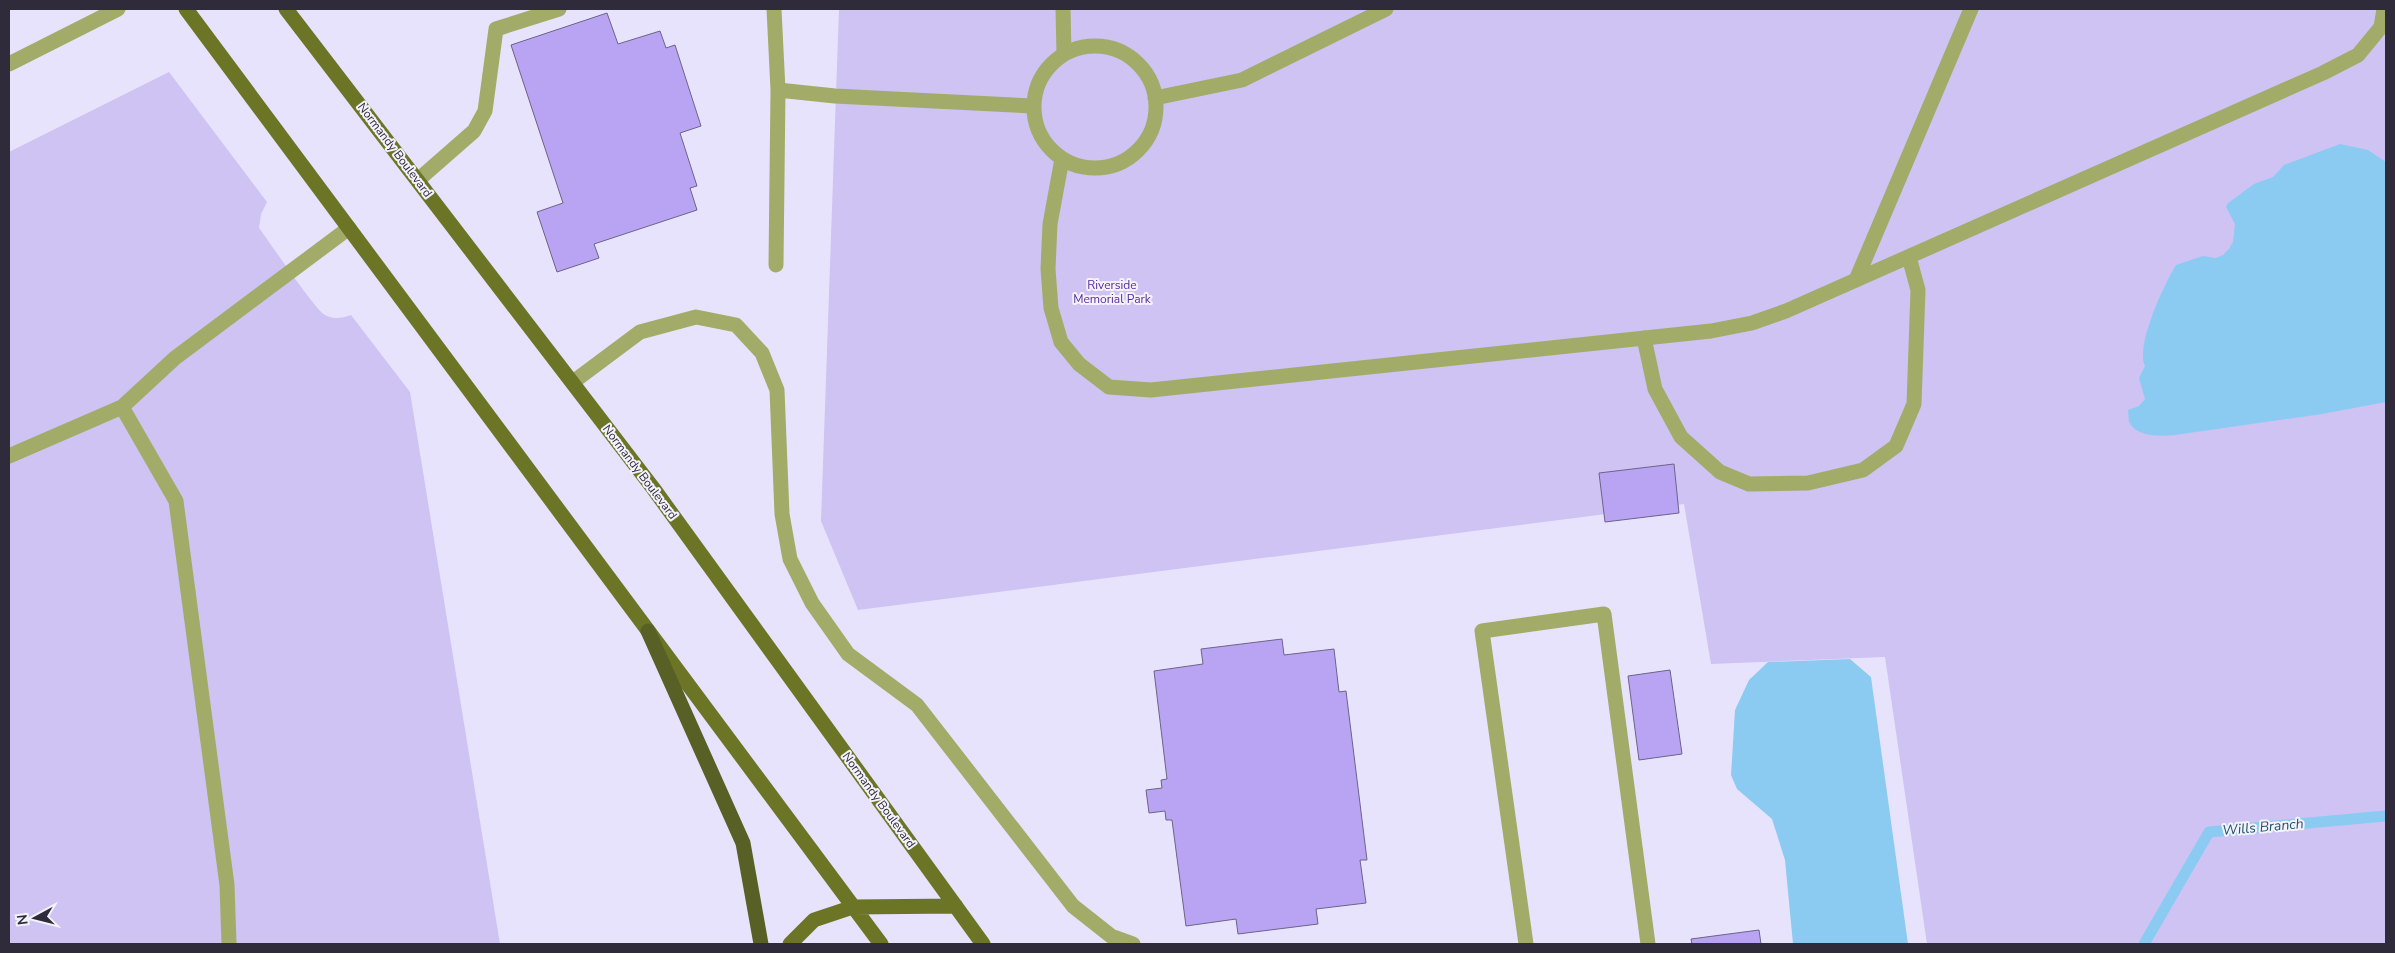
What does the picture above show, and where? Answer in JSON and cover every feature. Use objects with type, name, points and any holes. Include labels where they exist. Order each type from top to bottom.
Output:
[{"type":"highway","points":[[648,631],[744,843],[761,944]]},
{"type":"main road","points":[[186,9],[881,944]]},
{"type":"main road","name":"Normandy Boulevard","points":[[286,9],[659,496],[983,944]]},
{"type":"main road","points":[[790,944],[814,920],[853,907],[956,906]]},
{"type":"street","points":[[9,64],[118,9]]},
{"type":"street","points":[[418,180],[474,131],[485,111],[496,30],[559,9]]},
{"type":"street","points":[[774,9],[778,90],[776,265]]},
{"type":"street","points":[[1063,9],[1064,54]]},
{"type":"street","points":[[1156,98],[1242,80],[1386,9]]},
{"type":"street","points":[[1856,280],[1971,9]]},
{"type":"street","points":[[1062,159],[1050,224],[1048,269],[1051,308],[1061,342],[1079,364],[1109,387],[1151,390],[1711,331],[1752,323],[1786,310],[2332,69],[2358,55],[2381,27],[2384,9]]},
{"type":"street","points":[[1103,46],[1121,52],[1138,63],[1149,79],[1156,98],[1155,118],[1149,137],[1137,152],[1121,163],[1102,169],[1081,168],[1062,159],[1047,145],[1037,127],[1033,106],[1038,86],[1048,68],[1064,54],[1083,47],[1103,46]]},
{"type":"street","points":[[778,90],[835,96],[1033,106]]},
{"type":"street","points":[[9,456],[122,407],[175,358],[350,228]]},
{"type":"street","points":[[1644,338],[1655,389],[1681,437],[1720,472],[1749,484],[1808,484],[1863,470],[1896,446],[1914,404],[1918,290],[1908,257]]},
{"type":"street","points":[[573,382],[640,332],[696,317],[736,325],[762,353],[777,390],[782,514],[790,559],[812,603],[848,654],[917,705],[1073,906],[1111,936],[1133,944]]},
{"type":"street","points":[[122,407],[176,501],[227,885],[229,944]]},
{"type":"street","points":[[1526,944],[1482,631],[1604,614],[1648,944]]},
{"type":"green space","name":"Riverside Memorial Park","points":[[839,9],[2386,9],[2386,944],[1927,944],[1885,657],[1711,664],[1684,504],[858,610],[821,521]]},
{"type":"green space","points":[[169,72],[267,202],[261,214],[259,228],[302,289],[325,315],[338,318],[351,315],[410,392],[500,944],[9,944],[9,152]]},
{"type":"water","points":[[2340,144],[2368,150],[2386,162],[2386,402],[2322,414],[2175,435],[2149,435],[2138,431],[2129,422],[2128,410],[2139,406],[2145,399],[2139,378],[2145,366],[2143,357],[2147,331],[2158,300],[2176,265],[2203,256],[2216,258],[2223,255],[2233,242],[2235,224],[2226,207],[2228,203],[2254,184],[2273,177],[2284,165]]},
{"type":"water","points":[[1850,659],[1871,677],[1908,944],[1793,944],[1785,860],[1772,819],[1737,789],[1731,775],[1735,710],[1749,680],[1768,662]]},
{"type":"building","points":[[607,13],[618,44],[660,31],[666,48],[675,45],[701,126],[680,133],[697,186],[690,188],[697,210],[594,244],[599,258],[557,272],[537,212],[563,203],[511,45]]},
{"type":"building","points":[[1674,464],[1679,513],[1605,522],[1599,473]]},
{"type":"building","points":[[1282,639],[1284,655],[1334,649],[1339,692],[1346,691],[1367,860],[1360,860],[1366,903],[1316,909],[1318,924],[1238,934],[1236,919],[1186,926],[1172,820],[1166,820],[1165,811],[1149,813],[1146,790],[1162,788],[1161,780],[1167,779],[1154,671],[1203,664],[1201,649]]},
{"type":"building","points":[[1670,670],[1682,754],[1639,760],[1628,676]]},
{"type":"building","points":[[1759,930],[1761,944],[1692,944],[1691,939]]},
{"type":"waterway","name":"Wills Branch","points":[[2144,944],[2209,832],[2386,816]]}]
